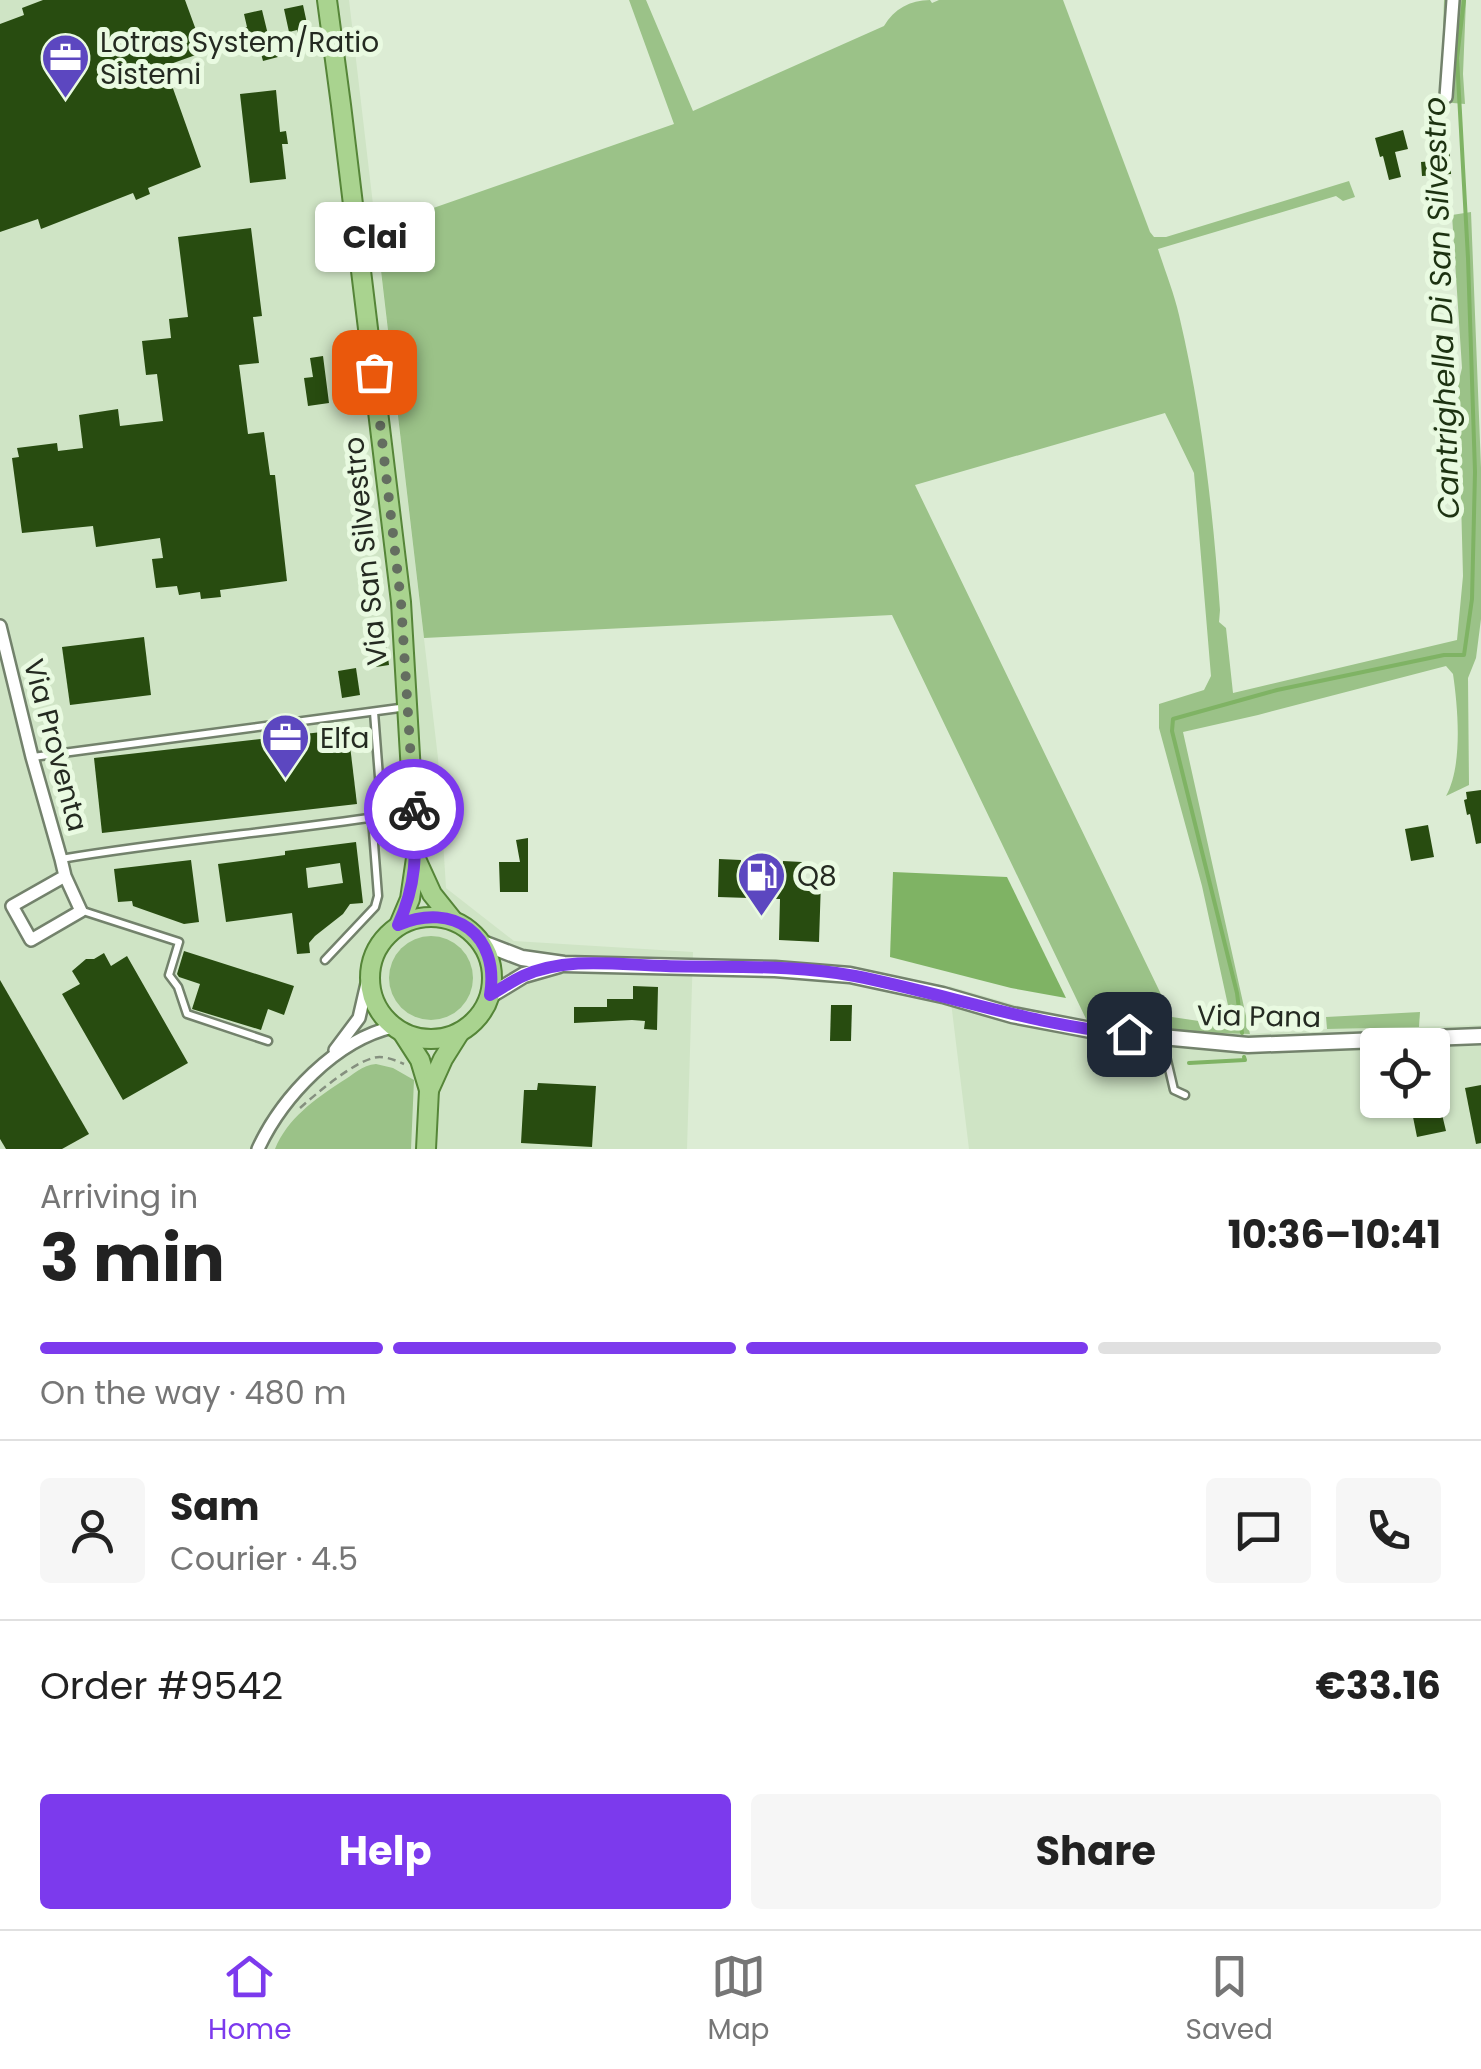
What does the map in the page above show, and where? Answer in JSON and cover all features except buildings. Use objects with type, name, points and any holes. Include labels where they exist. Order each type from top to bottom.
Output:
[{"type":"main road","name":"Via San Silvestro","points":[[326,0],[401,602],[416,858],[410,899],[398,925]]},
{"type":"main road","name":"Via San Silvestro","points":[[416,858],[432,894],[452,919]]},
{"type":"main road","points":[[398,1030],[421,1038],[441,1039],[460,1032],[484,1010],[493,977],[483,944],[470,929],[452,919],[416,918],[398,925],[386,936],[370,966],[374,1000],[420,1060],[427,1082],[426,1149]]},
{"type":"main road","points":[[427,1082],[460,1032]]},
{"type":"street","points":[[1446,97],[1453,0]]},
{"type":"street","name":"Via Proventa","points":[[0,626],[60,859],[81,911]]},
{"type":"street","points":[[66,876],[12,906],[31,940],[81,911]]},
{"type":"street","name":"Via Pana","points":[[483,944],[522,958],[564,964],[775,968],[850,975],[1012,1015],[1096,1031],[1162,1038],[1248,1045],[1481,1036]]},
{"type":"street","name":"Via Pana","points":[[490,995],[524,976],[564,964]]},
{"type":"street","points":[[323,1066],[359,1018],[370,966]]},
{"type":"street","points":[[258,1149],[268,1127],[292,1095],[323,1066],[352,1042],[373,1031],[398,1030]]},
{"type":"lane","points":[[32,757],[409,707]]},
{"type":"lane","points":[[60,859],[382,816],[374,712]]},
{"type":"lane","points":[[325,960],[375,907],[378,896],[372,818]]},
{"type":"lane","points":[[0,913],[12,906]]},
{"type":"lane","points":[[81,911],[179,942],[169,976],[178,987],[188,1014],[268,1041]]},
{"type":"lane","points":[[1162,1038],[1174,1090],[1185,1095]]},
{"type":"path","points":[[299,1109],[324,1086],[371,1058],[397,1061],[427,1082]]},
{"type":"shaded area","points":[[0,0],[349,0],[438,758],[446,888],[514,941],[693,952],[687,1149],[0,1149]]},
{"type":"shaded area","points":[[629,0],[646,0],[693,111],[884,26],[909,4],[930,0],[1063,0],[1154,237],[1166,237],[1349,181],[1355,197],[1343,201],[1336,196],[1158,249],[1177,307],[1194,388],[1210,499],[1219,622],[1226,628],[1233,693],[1457,640],[1463,576],[1458,384],[1462,368],[1452,215],[1471,212],[1481,468],[1481,619],[1476,658],[1468,678],[1469,785],[1446,796],[1455,769],[1458,736],[1453,674],[1446,666],[1183,732],[1250,1034],[1174,1032],[1088,1023],[892,615],[424,638],[376,228],[674,124]],"holes":[[[1165,413],[1194,473],[1211,676],[1204,690],[1159,704],[1159,728],[1202,886],[1229,1010],[1219,1024],[1172,1017],[915,485]]]},
{"type":"shaded area","points":[[1444,0],[1466,0],[1465,104],[1441,102]]},
{"type":"shaded area","points":[[893,872],[1007,877],[1066,998],[890,957]]},
{"type":"shaded area","points":[[423,936],[439,936],[455,943],[466,954],[473,978],[470,994],[461,1008],[439,1020],[423,1020],[407,1013],[396,1002],[389,986],[389,970],[396,954],[407,943]]},
{"type":"shaded area","points":[[949,986],[1088,1023],[1174,1032],[1250,1034],[1360,1028],[1360,1118],[1450,1118],[1450,1028],[1366,1028],[1481,1025],[1481,1149],[969,1149]]},
{"type":"shaded area","points":[[1420,1012],[1419,1027],[1327,1029],[1326,1017]]},
{"type":"shaded area","points":[[376,1064],[414,1080],[411,1149],[275,1149],[294,1119],[312,1103],[366,1066]]},
{"type":"waterway","name":"Cantrighella Di San Silvestro","points":[[1242,1033],[1237,993],[1172,731],[1173,719],[1277,690],[1444,655],[1464,655],[1472,599],[1475,472],[1457,58],[1464,0]]},
{"type":"waterway","name":"Cantrighella Di San Silvestro","points":[[1189,1063],[1245,1060],[1244,1057]]},
{"type":"way so far","points":[[374,372],[401,602],[414,809]]},
{"type":"place","name":"Lotras System/Ratio Sistemi","points":[[65,100]]},
{"type":"place","name":"Clai","points":[[374,372]]},
{"type":"place","name":"Elfa","points":[[285,780]]},
{"type":"place","name":"Q8","points":[[762,918]]},
{"type":"route","points":[[414,809],[416,858],[410,899],[398,925],[434,916],[452,919],[470,929],[490,960],[490,995],[524,976],[564,964],[775,968],[850,975],[1012,1015],[1129,1034]]}]
